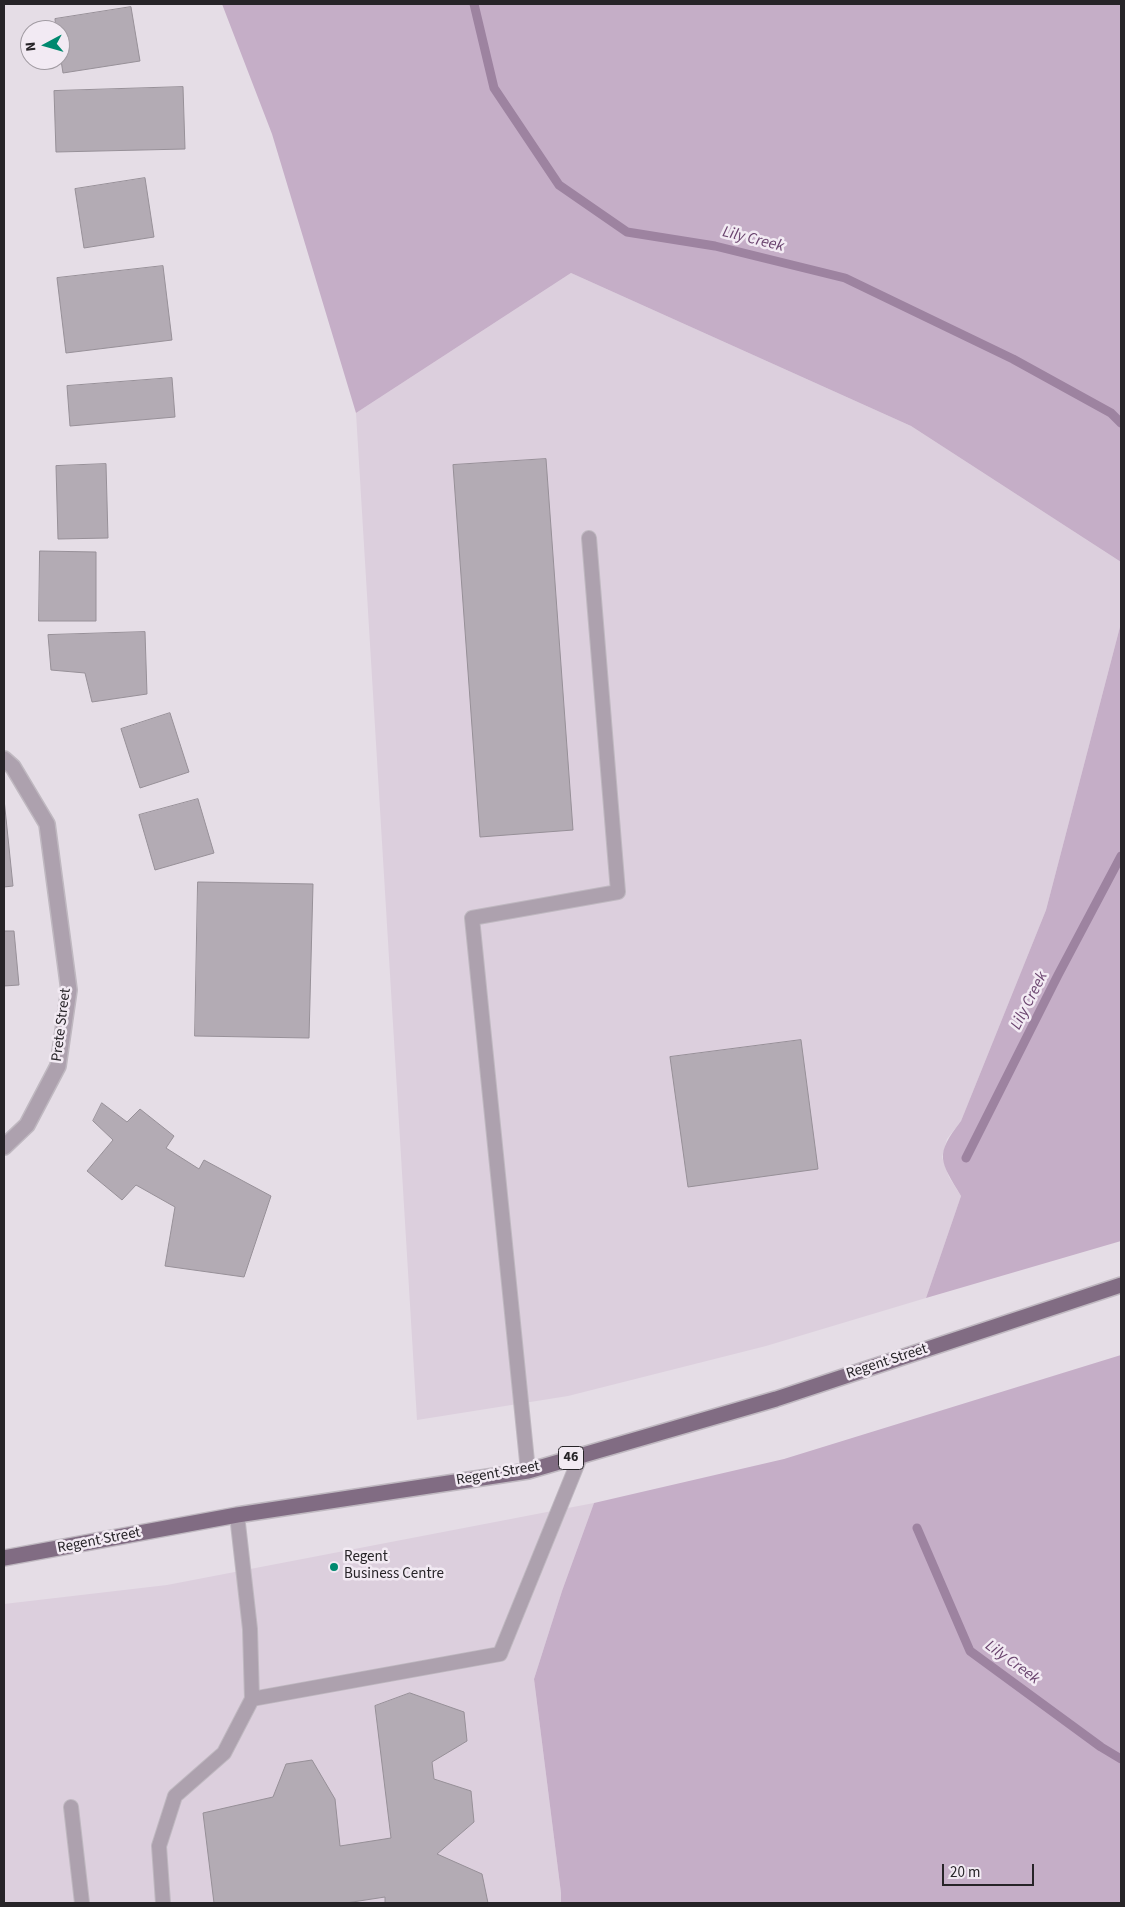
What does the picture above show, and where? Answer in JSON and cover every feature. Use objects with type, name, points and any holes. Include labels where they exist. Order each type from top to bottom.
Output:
[{"type":"main road","name":"Regent Street","points":[[4,1558],[237,1515],[528,1471],[776,1399],[1121,1285]]},
{"type":"street","name":"Prete Street","points":[[4,759],[12,766],[47,824],[69,990],[58,1066],[27,1126],[4,1147]]},
{"type":"lane","points":[[528,1471],[472,918],[618,892],[589,538]]},
{"type":"lane","points":[[252,1700],[500,1654],[581,1455]]},
{"type":"lane","points":[[163,1903],[159,1846],[175,1796],[224,1753],[252,1700],[250,1629],[237,1515]]},
{"type":"lane","points":[[71,1807],[82,1903]]},
{"type":"shaded area","points":[[222,4],[1121,4],[1121,562],[911,426],[571,273],[356,413],[272,134]]},
{"type":"shaded area","points":[[571,273],[911,426],[1121,562],[1121,623],[1046,910],[961,1121],[947,1139],[942,1157],[949,1177],[961,1196],[926,1298],[766,1346],[568,1396],[417,1420],[356,413]]},
{"type":"shaded area","points":[[1121,623],[1121,1241],[926,1298],[961,1196],[948,1174],[943,1158],[944,1151],[952,1133],[961,1121],[1046,910]]},
{"type":"shaded area","points":[[1121,1355],[1121,1903],[561,1903],[534,1679],[562,1591],[594,1503],[784,1459]]},
{"type":"shaded area","points":[[594,1503],[562,1591],[534,1679],[561,1903],[4,1903],[4,1604],[167,1585]]},
{"type":"building","points":[[131,7],[140,61],[63,73],[63,70],[70,70],[70,20],[55,19]]},
{"type":"building","points":[[183,87],[185,149],[56,152],[54,91]]},
{"type":"building","points":[[145,178],[154,237],[84,248],[75,189]]},
{"type":"building","points":[[163,266],[172,340],[66,353],[57,278]]},
{"type":"building","points":[[172,378],[175,417],[70,426],[67,386]]},
{"type":"building","points":[[546,459],[573,830],[480,837],[453,465]]},
{"type":"building","points":[[106,464],[108,538],[58,539],[56,466]]},
{"type":"building","points":[[40,551],[96,552],[96,621],[39,621]]},
{"type":"building","points":[[145,632],[147,694],[92,702],[85,673],[51,670],[48,635]]},
{"type":"building","points":[[170,713],[189,772],[140,788],[121,729]]},
{"type":"building","points":[[4,799],[13,886],[4,887]]},
{"type":"building","points":[[198,799],[214,853],[155,870],[139,815]]},
{"type":"building","points":[[198,882],[313,884],[309,1038],[195,1036]]},
{"type":"building","points":[[4,931],[14,931],[19,985],[4,986]]},
{"type":"building","points":[[801,1040],[818,1169],[688,1187],[670,1057]]},
{"type":"building","points":[[102,1103],[127,1122],[140,1109],[174,1136],[166,1148],[199,1169],[204,1160],[271,1196],[244,1277],[165,1266],[175,1207],[136,1185],[122,1200],[87,1171],[113,1140],[93,1121]]},
{"type":"building","points":[[410,1693],[464,1712],[467,1741],[432,1762],[434,1779],[471,1791],[474,1822],[437,1854],[482,1874],[488,1903],[385,1903],[385,1897],[346,1903],[214,1903],[203,1813],[273,1797],[286,1764],[312,1760],[335,1799],[340,1846],[391,1838],[375,1706]]},
{"type":"waterway","name":"Lily Creek","points":[[474,4],[494,88],[559,185],[627,232],[715,246],[845,278],[1013,359],[1111,413],[1121,423]]},
{"type":"waterway","name":"Lily Creek","points":[[966,1158],[1058,975],[1121,856]]},
{"type":"waterway","name":"Lily Creek","points":[[917,1528],[970,1651],[1101,1747],[1121,1759]]},
{"type":"place","name":"Regent Business Centre","points":[[334,1567]]}]
